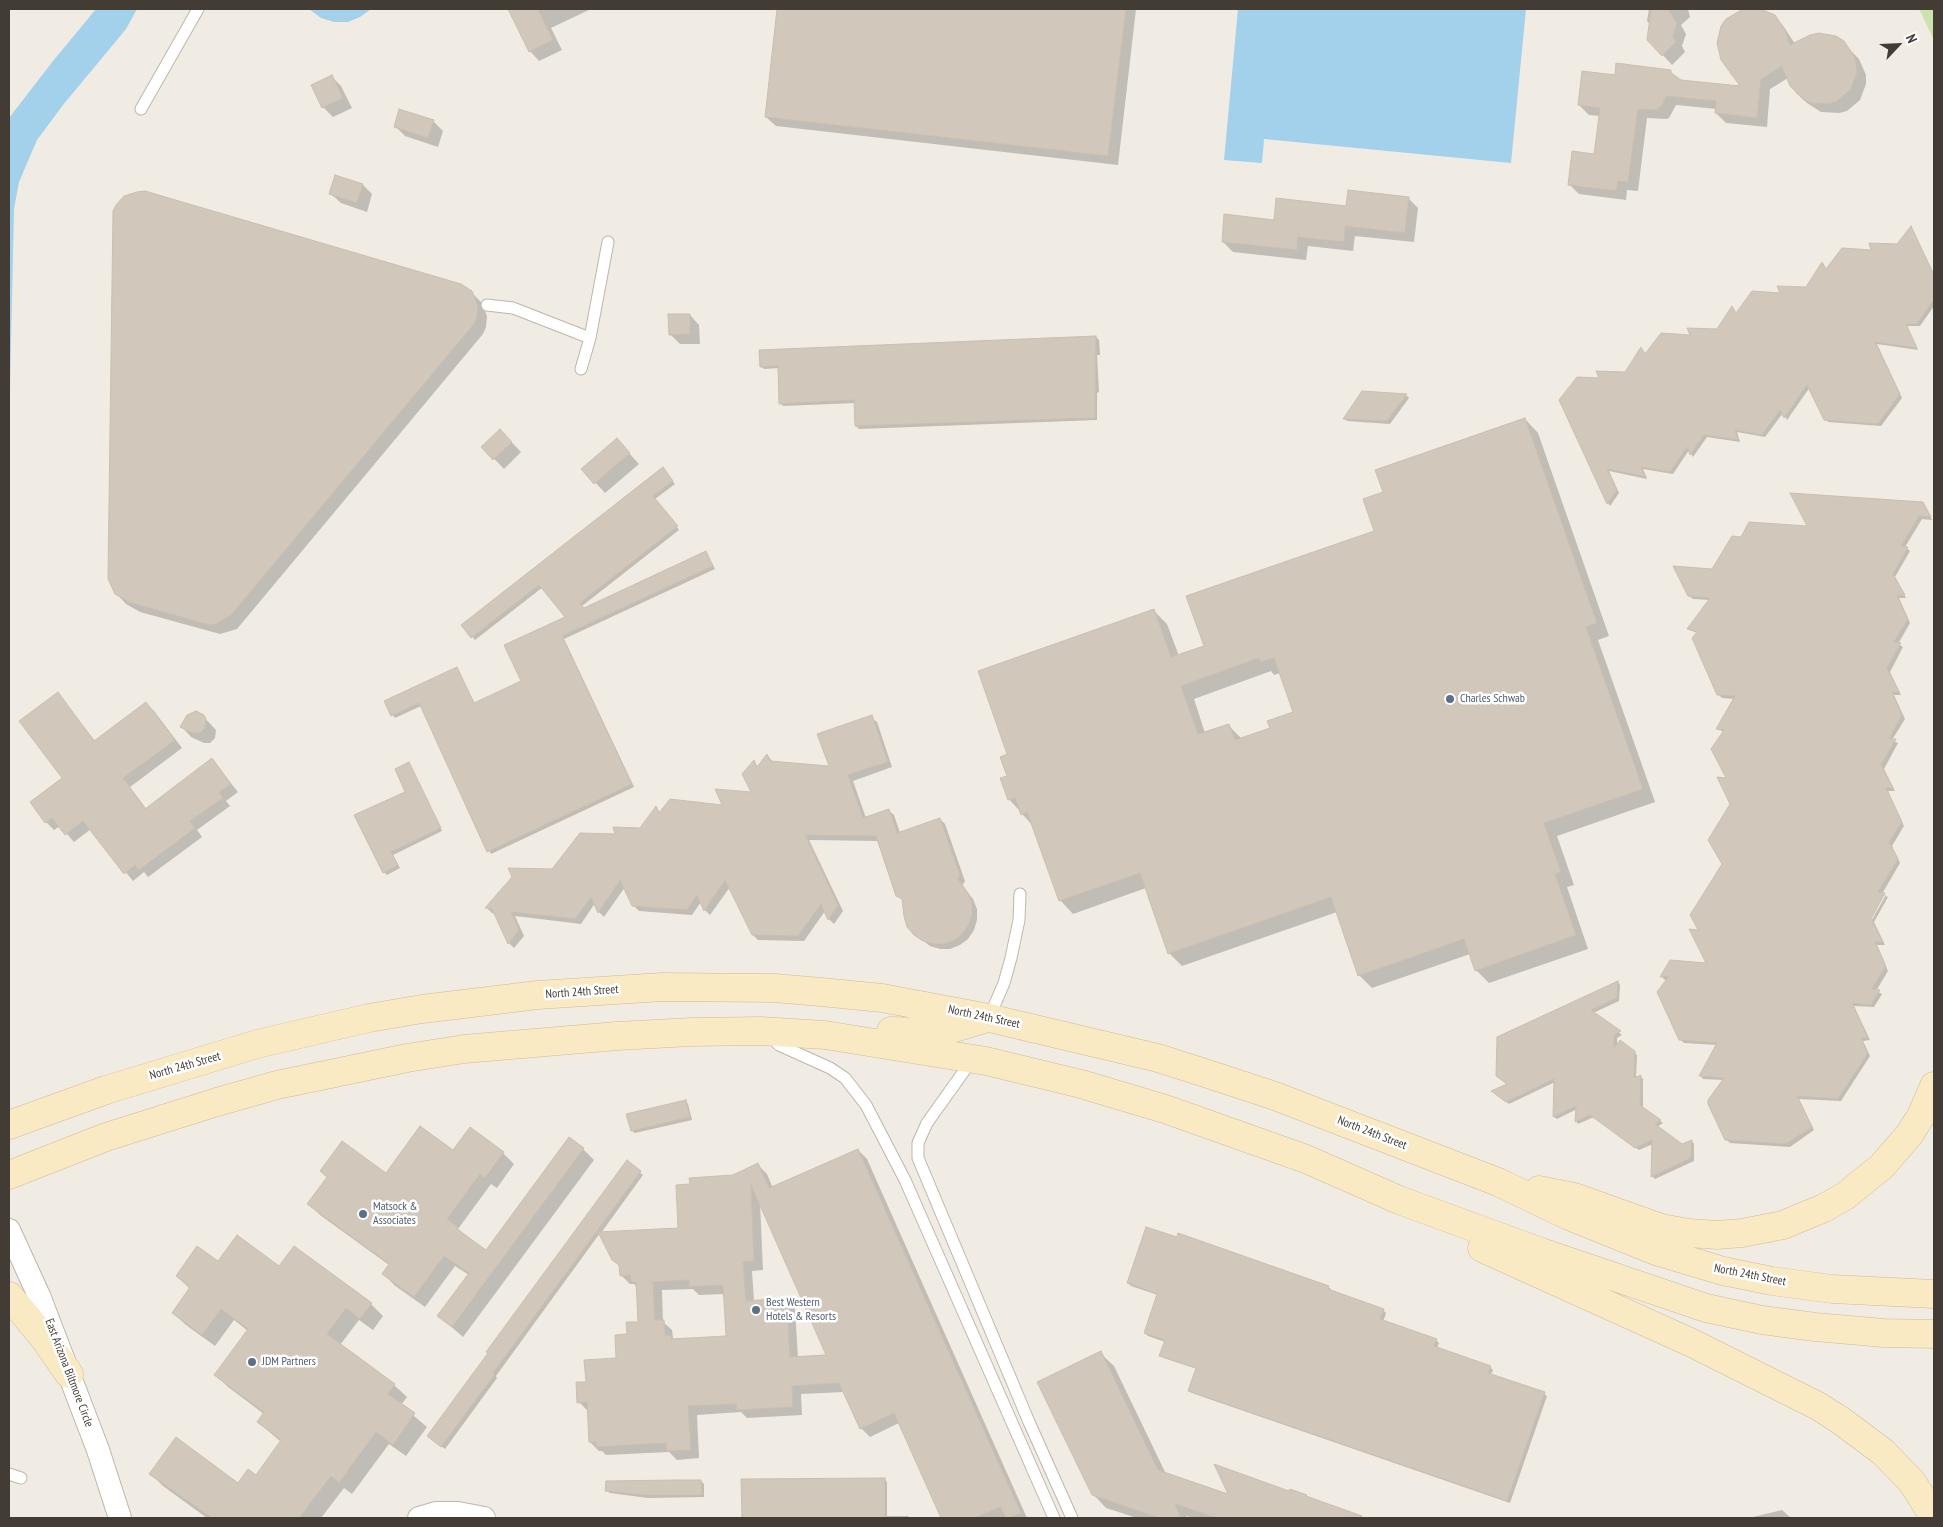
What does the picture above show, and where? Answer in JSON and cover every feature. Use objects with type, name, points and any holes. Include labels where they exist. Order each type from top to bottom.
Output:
[{"type":"main road","name":"North 24th Street","points":[[9,1125],[106,1090],[192,1063],[369,1018],[422,1009],[538,995],[662,987],[774,988],[882,998],[989,1018],[1158,1058],[1275,1096],[1498,1182],[1569,1216],[1627,1240],[1656,1251],[1723,1271],[1772,1281],[1832,1289],[1934,1294]]},
{"type":"main road","points":[[798,1034],[828,1028],[925,1032],[954,1028],[989,1018],[1006,1048],[1033,1073]]},
{"type":"main road","points":[[9,1175],[106,1137],[217,1102],[287,1083],[407,1058],[464,1050],[617,1036],[692,1032],[765,1032],[825,1035],[972,1059],[1081,1084],[1165,1109],[1306,1159],[1399,1200],[1541,1252],[1706,1308],[1762,1320],[1815,1327],[1884,1333],[1934,1334]]},
{"type":"main road","points":[[1498,1182],[1574,1197],[1660,1228],[1689,1234],[1717,1235],[1742,1233],[1775,1227],[1824,1208],[1845,1196],[1881,1167],[1909,1134],[1921,1116],[1934,1086]]},
{"type":"main road","points":[[1399,1200],[1424,1217],[1487,1251],[1692,1343],[1825,1411],[1883,1452],[1912,1482],[1934,1517]]},
{"type":"main road","points":[[9,1296],[44,1338],[69,1374]]},
{"type":"street","name":"East Arizona Biltmore Circle","points":[[9,1230],[40,1298],[98,1450],[120,1518]]},
{"type":"street","points":[[419,1518],[436,1513],[458,1513],[484,1518]]},
{"type":"lane","points":[[141,110],[198,9]]},
{"type":"lane","points":[[581,369],[590,338],[608,242]]},
{"type":"lane","points":[[487,305],[513,308],[590,338]]},
{"type":"lane","points":[[989,1018],[1004,984],[1011,958],[1019,920],[1020,894]]},
{"type":"lane","points":[[765,1032],[779,1045],[830,1068],[845,1078],[866,1105],[905,1180],[1054,1518]]},
{"type":"lane","points":[[972,1059],[927,1123],[918,1143],[918,1158],[1029,1422],[1072,1518]]},
{"type":"lane","points":[[9,1474],[21,1478]]},
{"type":"green space","points":[[1919,9],[1934,9],[1934,40]]},
{"type":"water","points":[[96,9],[137,9],[126,29],[63,105],[37,140],[19,182],[14,209],[9,435],[9,118]]},
{"type":"water","points":[[309,9],[371,9],[360,17],[348,22],[334,22],[321,18]]},
{"type":"water","points":[[1238,9],[1526,9],[1511,163],[1264,139],[1262,163],[1224,160]]},
{"type":"building","points":[[508,9],[538,9],[553,40],[529,52]]},
{"type":"building","points":[[777,9],[1126,9],[1108,156],[765,117]]},
{"type":"building","points":[[1651,9],[1668,9],[1677,23],[1673,36],[1676,42],[1662,56],[1647,40]]},
{"type":"building","points":[[1743,9],[1761,9],[1775,15],[1785,30],[1790,45],[1810,35],[1819,33],[1836,36],[1844,41],[1854,56],[1856,64],[1857,73],[1850,90],[1837,101],[1828,104],[1810,103],[1790,86],[1782,66],[1761,79],[1757,118],[1715,113],[1716,101],[1666,96],[1662,105],[1656,110],[1638,109],[1628,182],[1618,181],[1616,191],[1568,185],[1572,151],[1594,154],[1600,108],[1578,105],[1582,71],[1615,75],[1616,63],[1671,70],[1671,73],[1681,80],[1740,86],[1721,60],[1717,43],[1721,26],[1726,19]]},
{"type":"building","points":[[332,75],[343,98],[322,108],[311,85]]},
{"type":"building","points":[[399,109],[434,120],[428,138],[394,127]]},
{"type":"building","points":[[335,175],[363,184],[357,203],[329,194]]},
{"type":"building","points":[[1348,190],[1409,197],[1405,233],[1345,226],[1344,242],[1298,237],[1297,250],[1222,242],[1224,214],[1274,220],[1276,198],[1346,206]]},
{"type":"building","points":[[145,191],[461,284],[472,291],[478,306],[474,324],[231,615],[216,624],[209,625],[129,602],[115,594],[108,579],[113,211],[124,196]]},
{"type":"building","points":[[1911,226],[1934,275],[1934,299],[1917,324],[1906,324],[1917,348],[1875,342],[1900,394],[1878,424],[1824,420],[1807,385],[1784,418],[1780,410],[1762,435],[1735,430],[1738,440],[1704,435],[1690,455],[1687,447],[1670,472],[1641,467],[1646,477],[1607,469],[1617,490],[1607,504],[1559,400],[1577,377],[1599,378],[1596,371],[1625,372],[1641,347],[1645,354],[1661,333],[1690,335],[1687,328],[1717,329],[1732,306],[1736,313],[1752,291],[1780,293],[1777,286],[1806,287],[1822,262],[1826,269],[1842,248],[1871,250],[1869,243],[1897,244]]},
{"type":"building","points":[[668,314],[690,314],[690,334],[669,335]]},
{"type":"building","points":[[1096,336],[1095,418],[855,426],[854,400],[779,404],[778,366],[760,367],[759,350]]},
{"type":"building","points":[[1362,391],[1407,394],[1387,421],[1343,419]]},
{"type":"building","name":"Charles Schwab","points":[[1525,418],[1597,623],[1586,627],[1643,789],[1544,823],[1561,872],[1555,874],[1576,935],[1475,971],[1464,939],[1358,976],[1331,897],[1168,954],[1140,873],[1059,901],[1027,812],[1021,815],[1015,798],[1008,800],[1000,778],[1007,776],[1000,757],[1007,754],[978,671],[1154,609],[1171,657],[1204,646],[1186,596],[1374,531],[1363,499],[1383,492],[1375,470]],"holes":[[[1259,658],[1260,662],[1274,658],[1293,712],[1267,721],[1270,728],[1235,740],[1229,724],[1198,734],[1181,686]]]},
{"type":"building","points":[[500,429],[512,442],[493,460],[481,447]]},
{"type":"building","points":[[617,438],[630,453],[594,484],[581,469]]},
{"type":"building","points":[[663,467],[673,481],[653,496],[678,526],[580,603],[584,608],[706,551],[713,566],[562,636],[632,784],[487,852],[419,703],[391,716],[384,701],[457,667],[474,703],[521,681],[504,645],[565,617],[539,585],[471,638],[461,625]]},
{"type":"building","points":[[1790,493],[1923,502],[1931,517],[1919,516],[1901,546],[1908,547],[1893,574],[1905,595],[1897,596],[1908,619],[1894,642],[1901,643],[1887,668],[1899,692],[1892,692],[1902,715],[1889,739],[1896,739],[1881,765],[1893,788],[1886,788],[1902,822],[1889,842],[1898,859],[1878,892],[1885,893],[1871,919],[1883,942],[1875,942],[1885,967],[1872,989],[1880,990],[1871,1005],[1852,1003],[1868,1038],[1861,1038],[1868,1053],[1838,1099],[1797,1096],[1812,1127],[1786,1144],[1725,1140],[1708,1104],[1708,1100],[1724,1078],[1699,1076],[1717,1043],[1679,1040],[1657,992],[1669,976],[1660,977],[1670,960],[1706,963],[1689,929],[1698,930],[1690,915],[1722,864],[1708,840],[1730,804],[1717,777],[1726,778],[1711,749],[1724,730],[1716,729],[1735,696],[1717,695],[1692,638],[1697,632],[1687,629],[1710,598],[1688,596],[1673,566],[1712,569],[1732,536],[1741,537],[1749,522],[1807,526]]},
{"type":"building","points":[[58,692],[94,741],[146,702],[175,740],[123,778],[145,809],[212,758],[231,784],[219,792],[223,798],[190,821],[195,828],[139,870],[135,865],[124,874],[83,821],[65,835],[52,818],[45,823],[30,802],[62,778],[19,721]]},
{"type":"building","points":[[196,711],[204,715],[206,719],[205,728],[200,733],[193,733],[180,727],[187,715]]},
{"type":"building","points":[[872,715],[888,762],[848,775],[863,818],[889,809],[897,833],[940,818],[960,875],[958,879],[968,893],[972,903],[972,914],[969,924],[955,940],[944,944],[934,944],[923,941],[907,927],[902,899],[896,896],[876,836],[805,835],[838,905],[828,920],[821,904],[798,936],[752,935],[725,880],[704,911],[697,895],[687,910],[632,906],[620,880],[598,913],[591,897],[575,919],[511,912],[519,930],[508,944],[492,909],[485,908],[512,877],[508,868],[552,869],[580,833],[615,834],[613,827],[640,828],[656,806],[659,813],[670,799],[722,805],[715,789],[751,792],[742,774],[754,760],[757,767],[767,754],[770,761],[829,766],[817,734]]},
{"type":"building","points":[[409,762],[441,828],[391,852],[398,865],[383,873],[354,815],[405,792],[395,769]]},
{"type":"building","points":[[1618,981],[1617,998],[1591,1010],[1621,1031],[1614,1035],[1614,1048],[1620,1040],[1635,1051],[1634,1078],[1641,1075],[1640,1105],[1661,1120],[1655,1124],[1682,1144],[1692,1140],[1691,1158],[1651,1177],[1652,1140],[1635,1148],[1590,1115],[1575,1122],[1576,1106],[1553,1117],[1554,1079],[1506,1102],[1491,1091],[1507,1084],[1496,1076],[1497,1037]]},
{"type":"building","points":[[686,1100],[690,1117],[631,1131],[626,1114]]},
{"type":"building","name":"Matsock & Associates","points":[[420,1126],[453,1150],[470,1127],[504,1152],[485,1178],[480,1174],[447,1219],[458,1227],[457,1229],[486,1250],[569,1137],[584,1148],[452,1327],[437,1316],[469,1273],[444,1256],[414,1297],[382,1274],[389,1264],[307,1204],[327,1177],[320,1171],[342,1141],[386,1173]]},
{"type":"building","points":[[858,1149],[1021,1513],[1006,1518],[1000,1507],[975,1518],[941,1518],[894,1413],[860,1429],[839,1383],[792,1386],[793,1407],[737,1410],[736,1404],[688,1406],[691,1450],[667,1451],[666,1443],[596,1447],[596,1442],[589,1442],[587,1402],[577,1403],[576,1382],[586,1382],[584,1360],[616,1358],[615,1335],[627,1334],[626,1322],[638,1322],[636,1282],[631,1282],[630,1275],[620,1276],[619,1265],[612,1260],[598,1232],[678,1228],[676,1185],[690,1184],[689,1178],[733,1175],[758,1163],[769,1188]],"holes":[[[751,1185],[801,1298],[826,1355],[790,1357],[787,1298],[746,1301],[743,1262],[754,1261]],[[689,1280],[689,1287],[723,1285],[726,1336],[671,1339],[671,1335],[665,1335],[664,1320],[655,1320],[653,1282]]]},
{"type":"building","points":[[627,1160],[641,1171],[441,1447],[427,1436],[488,1353],[486,1352]]},
{"type":"building","points":[[1146,1227],[1177,1237],[1178,1233],[1329,1286],[1328,1289],[1384,1309],[1380,1319],[1437,1339],[1434,1346],[1491,1366],[1488,1373],[1545,1392],[1507,1501],[1188,1391],[1196,1368],[1159,1356],[1165,1340],[1144,1333],[1157,1294],[1127,1283]]},
{"type":"building","name":"JDM Partners","points":[[237,1235],[279,1266],[294,1246],[372,1303],[360,1319],[346,1308],[327,1334],[395,1384],[388,1394],[415,1413],[393,1445],[376,1432],[339,1483],[331,1476],[299,1518],[212,1518],[149,1474],[176,1437],[238,1483],[248,1469],[256,1475],[281,1440],[257,1422],[264,1412],[214,1375],[248,1329],[221,1309],[202,1335],[172,1313],[190,1287],[176,1276],[197,1246],[218,1261]]},
{"type":"building","points":[[1101,1351],[1158,1470],[1228,1494],[1214,1464],[1289,1491],[1290,1489],[1307,1495],[1362,1516],[1361,1518],[1216,1518],[1175,1504],[1181,1518],[1159,1518],[1092,1495],[1037,1382]]},
{"type":"building","points":[[885,1478],[885,1518],[742,1518],[741,1479]]},
{"type":"building","points":[[701,1480],[702,1495],[644,1495],[605,1491],[606,1481]]},
{"type":"place","name":"Charles Schwab","points":[[1450,699]]},
{"type":"place","name":"Matsock & Associates","points":[[363,1214]]},
{"type":"place","name":"Best Western Hotels & Resorts","points":[[756,1310]]},
{"type":"place","name":"JDM Partners","points":[[252,1362]]}]
